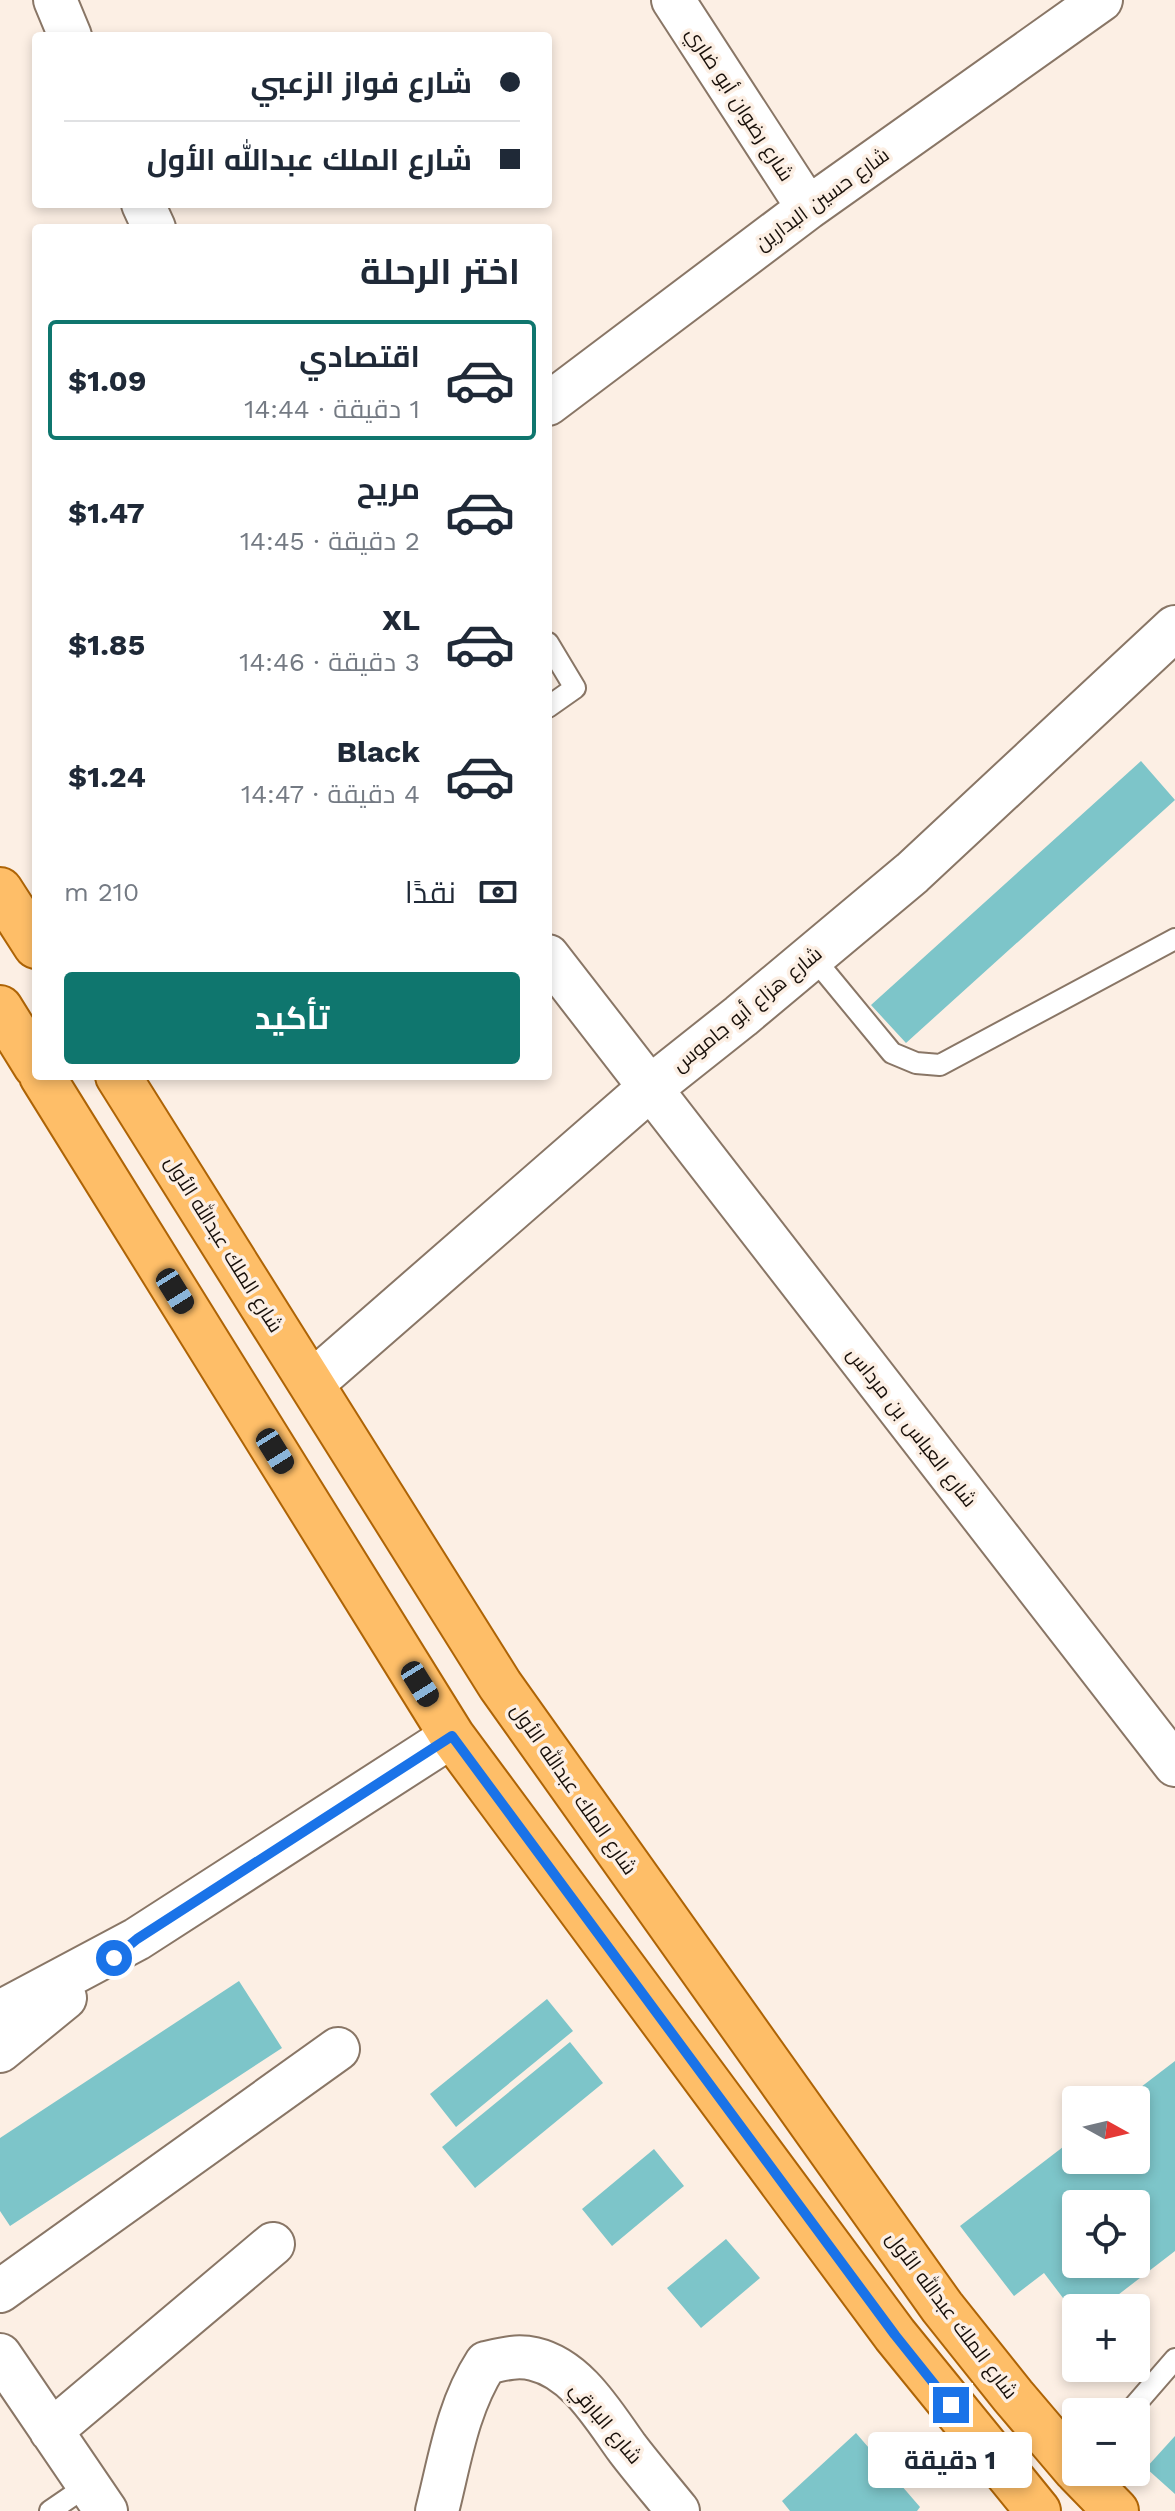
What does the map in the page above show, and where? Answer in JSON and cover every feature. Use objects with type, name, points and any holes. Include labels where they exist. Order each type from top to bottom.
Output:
[{"type":"main road","points":[[0,890],[32,940]]},
{"type":"main road","points":[[0,1008],[32,1060]]},
{"type":"main road","points":[[44,1080],[452,1736],[895,2335],[1038,2511]]},
{"type":"main road","name":"شارع الملك عبدالله الأول","points":[[121,1080],[500,1685],[942,2307],[1062,2453]]},
{"type":"main road","name":"شارع الملك عبدالله الأول","points":[[1092,2486],[1116,2511]]},
{"type":"street","points":[[55,0],[68,32]]},
{"type":"street","name":"شارع رضوان أبو ضاري","points":[[673,0],[808,208]]},
{"type":"street","name":"شارع حسين البدارين","points":[[552,401],[808,208],[1101,0]]},
{"type":"street","name":"شارع هزاع أبو جاموس","points":[[312,1383],[649,1089],[912,873],[1175,628]]},
{"type":"street","name":"شارع العباس بن مرداس","points":[[552,961],[1175,1765]]},
{"type":"street","points":[[0,2012],[137,1939],[452,1736]]},
{"type":"street","points":[[0,2051],[137,1939]]},
{"type":"street","points":[[0,2291],[338,2049]]},
{"type":"street","points":[[51,2431],[273,2244]]},
{"type":"street","points":[[0,2355],[97,2498]]},
{"type":"street","name":"شارع البارقي","points":[[437,2511],[462,2408],[471,2385],[486,2363],[514,2356],[536,2359],[556,2367],[578,2386],[605,2415],[678,2511]]},
{"type":"lane","points":[[552,650],[575,688],[552,704]]},
{"type":"lane","points":[[812,956],[892,1053],[916,1063],[940,1065],[1175,939]]},
{"type":"lane","points":[[1141,2398],[1175,2359]]},
{"type":"lane","points":[[50,2511],[97,2498]]},
{"type":"building","points":[[1141,761],[1175,800],[906,1043],[871,1005]]},
{"type":"building","points":[[239,1981],[282,2048],[10,2226],[0,2211],[0,2138]]},
{"type":"building","points":[[547,1999],[573,2031],[456,2127],[430,2094]]},
{"type":"building","points":[[570,2042],[603,2083],[475,2188],[442,2147]]},
{"type":"building","points":[[1175,2061],[1175,2251],[1150,2270],[1150,2190],[1062,2190],[1062,2278],[1140,2278],[1119,2294],[1062,2294],[1062,2297],[1044,2273],[1014,2296],[960,2226],[1062,2148],[1062,2174],[1150,2174],[1150,2086],[1142,2086]]},
{"type":"building","points":[[654,2149],[684,2186],[612,2246],[582,2209]]},
{"type":"building","points":[[726,2239],[760,2278],[701,2328],[667,2288]]},
{"type":"building","points":[[856,2433],[920,2507],[917,2511],[790,2511],[782,2501]]},
{"type":"building","points":[[1175,2436],[1175,2494],[1150,2472],[1150,2464]]},
{"type":"route","points":[[114,1958],[137,1939],[452,1736],[895,2335],[951,2405]]}]
